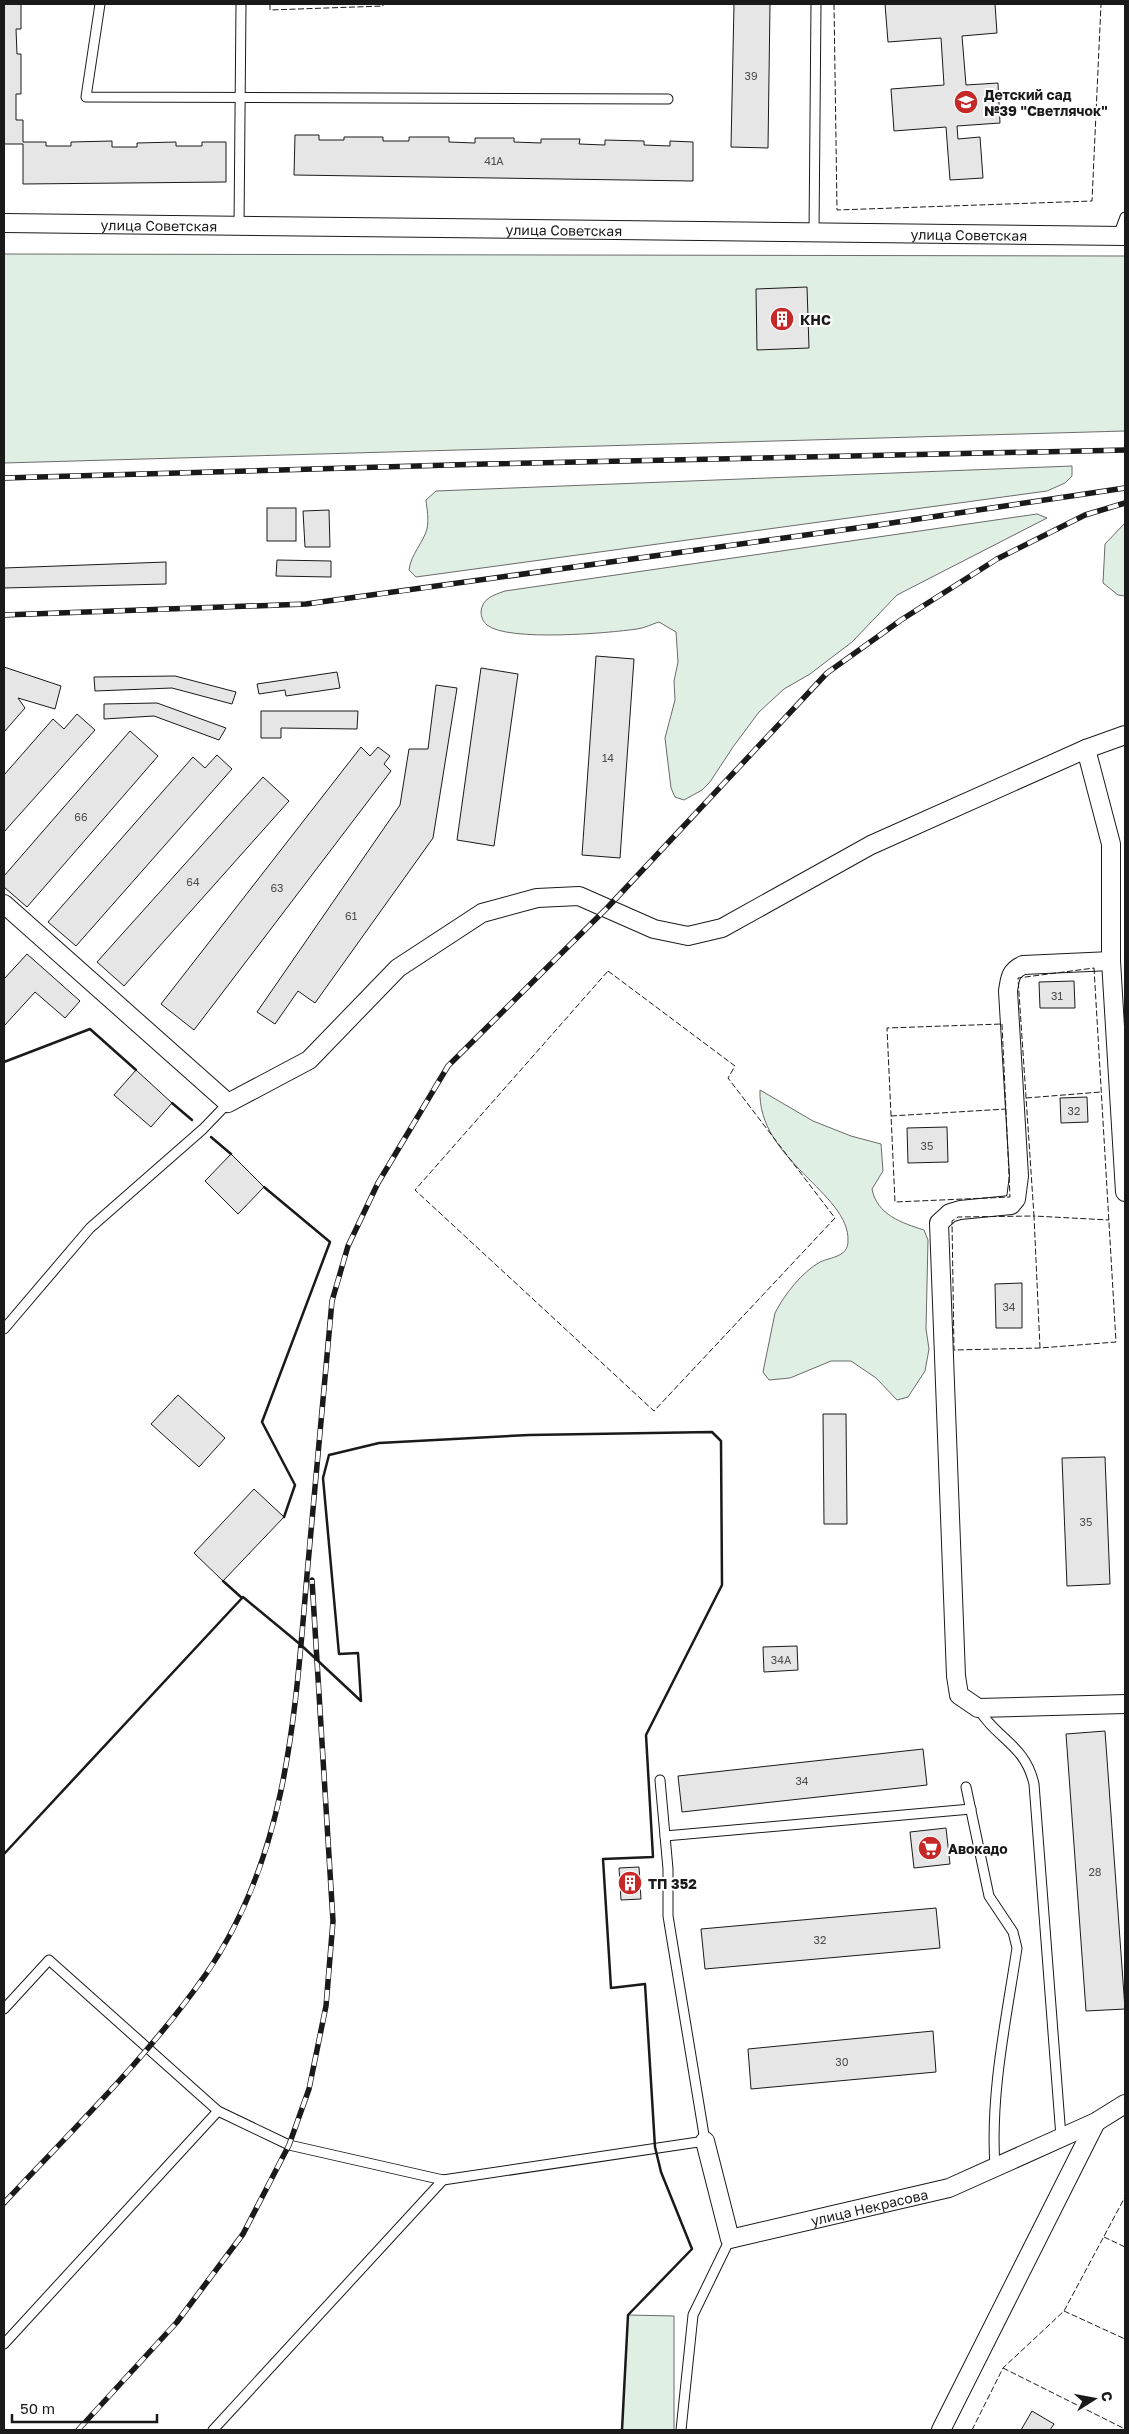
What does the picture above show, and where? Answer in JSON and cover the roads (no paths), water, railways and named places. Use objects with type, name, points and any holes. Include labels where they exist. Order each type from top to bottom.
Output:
[{"type":"street","name":"улица Советская","points":[[4,223],[1122,236]]},
{"type":"street","points":[[4,904],[228,1103],[309,1060],[398,968],[482,913],[537,898],[579,896],[654,929],[688,936],[722,928],[871,845],[1086,749],[1125,735]]},
{"type":"street","points":[[1086,749],[1111,844],[1111,961],[1119,1008],[1125,1192]]},
{"type":"street","points":[[1111,961],[1023,965],[1014,969],[1010,975],[1008,991],[1019,1176],[1016,1199],[1011,1205],[950,1213],[939,1223],[956,1676],[959,1695],[978,1708],[1125,1704]]},
{"type":"street","name":"улица Некрасова","points":[[730,2239],[949,2188],[1122,2111]]},
{"type":"street","points":[[941,2430],[1096,2122]]},
{"type":"street","points":[[705,2141],[730,2239]]},
{"type":"lane","points":[[100,4],[86,97],[668,99]]},
{"type":"lane","points":[[239,226],[241,4]]},
{"type":"lane","points":[[814,233],[816,4]]},
{"type":"lane","points":[[1122,236],[1125,217]]},
{"type":"lane","points":[[4,1330],[90,1228],[203,1129],[228,1103]]},
{"type":"lane","points":[[978,1708],[984,1719],[1021,1752],[1031,1769],[1034,1784],[1060,2137]]},
{"type":"lane","points":[[4,2009],[49,1960],[218,2111],[289,2146],[443,2180],[705,2141],[668,1916],[665,1836],[660,1780]]},
{"type":"lane","points":[[966,1787],[989,1896],[1013,1932],[1017,1948],[996,2088],[993,2137],[995,2167]]},
{"type":"lane","points":[[665,1836],[971,1808]]},
{"type":"lane","points":[[4,2344],[218,2111]]},
{"type":"lane","points":[[213,2430],[443,2180]]},
{"type":"lane","points":[[681,2430],[693,2315],[730,2239]]},
{"type":"railway","points":[[4,478],[485,464],[1125,450]]},
{"type":"railway","points":[[4,615],[306,604],[878,525],[1125,488]]},
{"type":"railway","points":[[4,2203],[109,2092],[183,2005],[206,1974],[233,1928],[255,1881],[271,1832],[283,1782],[298,1679],[332,1301],[348,1246],[378,1183],[448,1066],[608,907],[827,673],[901,620],[997,559],[1085,515],[1125,503]]},
{"type":"railway","points":[[78,2430],[177,2322],[243,2234],[289,2145],[309,2089],[326,2006],[333,1921],[312,1580]]},
{"type":"place","name":"Детский сад №39 \"Светлячок\"","points":[[966,102]]},
{"type":"place","name":"КНС","points":[[782,319]]},
{"type":"place","name":"Авокадо","points":[[930,1848]]},
{"type":"place","name":"ТП 352","points":[[630,1883]]}]
